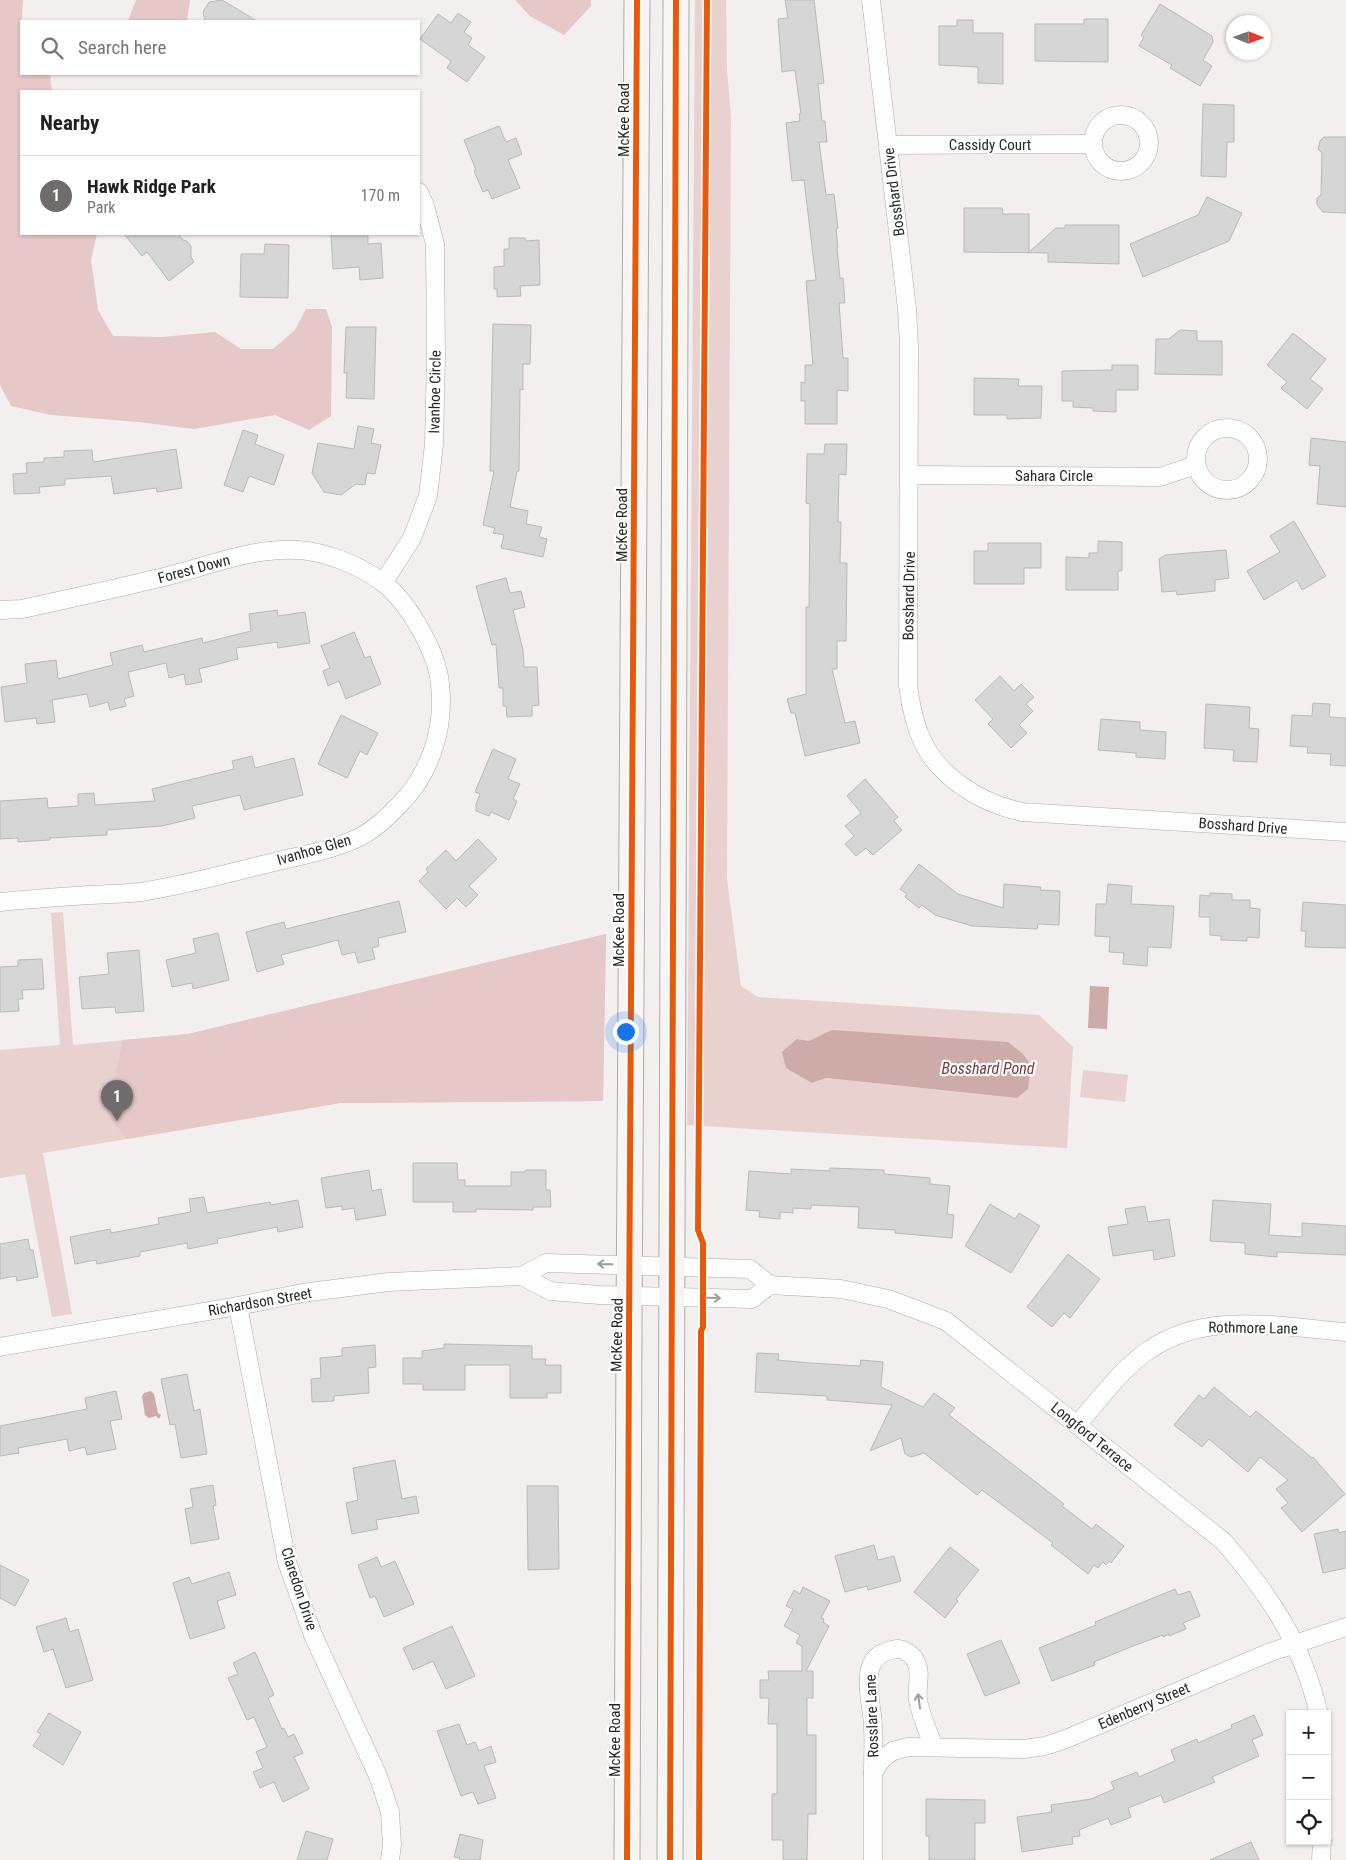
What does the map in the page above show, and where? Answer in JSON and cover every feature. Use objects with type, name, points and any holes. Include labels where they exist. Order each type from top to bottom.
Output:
[{"type":"main road","name":"McKee Road","points":[[627,1860],[637,0]]},
{"type":"main road","points":[[670,1860],[676,0]]},
{"type":"street","name":"Bosshard Drive","points":[[871,0],[908,318],[910,476],[908,685],[911,707],[920,735],[933,758],[957,783],[984,800],[1002,808],[1022,812],[1346,832]]},
{"type":"street","name":"Cassidy Court","points":[[888,145],[1092,144]]},
{"type":"street","name":"Ivanhoe Circle","points":[[383,583],[412,538],[428,496],[434,444],[436,357],[435,244],[420,194]]},
{"type":"street","name":"Sahara Circle","points":[[910,476],[1160,477],[1196,465]]},
{"type":"street","name":"Forest Down","points":[[0,610],[22,608],[156,579],[233,559],[298,550],[325,555],[358,567],[383,583]]},
{"type":"street","name":"Ivanhoe Glen","points":[[0,902],[139,892],[185,884],[334,847],[360,837],[378,826],[406,798],[419,781],[429,761],[436,740],[441,711],[440,682],[434,656],[406,608],[383,583]]},
{"type":"street","name":"Richardson Street","points":[[0,1347],[238,1306],[302,1293],[389,1282],[522,1276],[546,1263],[672,1267]]},
{"type":"street","points":[[522,1276],[550,1291],[672,1298],[752,1299],[770,1285],[750,1268],[672,1267]]},
{"type":"street","name":"Longford Terrace","points":[[770,1285],[841,1289],[888,1299],[946,1321],[1223,1541],[1252,1574],[1272,1603],[1304,1664],[1318,1710]]},
{"type":"street","name":"Claredon Drive","points":[[238,1306],[287,1562],[313,1635],[378,1776],[390,1812],[392,1845],[390,1860]]},
{"type":"street","name":"Rothmore Lane","points":[[1077,1424],[1148,1350],[1179,1334],[1201,1327],[1226,1324],[1346,1332]]},
{"type":"street","name":"Edenberry Street","points":[[934,1747],[1024,1749],[1066,1740],[1268,1653],[1346,1627]]},
{"type":"street","name":"Rosslare Lane","points":[[872,1860],[873,1726],[869,1674],[872,1662],[880,1654],[898,1649],[909,1652],[916,1660],[919,1671],[918,1698],[934,1747],[908,1747],[893,1751],[882,1759],[873,1774]]},
{"type":"street","points":[[1321,1860],[1322,1845]]},
{"type":"shaded area","points":[[0,0],[23,0],[22,20],[20,20],[20,75],[50,75],[52,90],[20,90],[20,235],[97,235],[91,260],[98,310],[113,336],[162,337],[215,332],[241,349],[273,349],[295,330],[306,309],[326,309],[332,327],[331,416],[309,430],[275,415],[194,429],[139,422],[51,415],[11,406],[0,385]]},
{"type":"shaded area","points":[[136,0],[190,0],[187,20],[128,20]]},
{"type":"shaded area","points":[[515,0],[591,0],[591,6],[564,35],[530,16]]},
{"type":"shaded area","points":[[695,0],[726,0],[727,70],[731,117],[727,879],[741,986],[758,997],[1039,1015],[1073,1047],[1067,1148],[687,1125]],"holes":[[[797,1039],[1017,1098],[826,1078],[812,1083]]]},
{"type":"shaded area","points":[[63,912],[73,1045],[188,1034],[606,934],[603,1101],[340,1103],[43,1153],[72,1314],[52,1317],[25,1174],[0,1178],[0,1050],[60,1045],[51,913]]},
{"type":"shaded area","points":[[606,934],[603,1101],[340,1103],[127,1139],[107,1114],[123,1040],[188,1034]]},
{"type":"shaded area","points":[[1083,1070],[1128,1075],[1125,1102],[1080,1097]]},
{"type":"water","points":[[1090,986],[1109,987],[1107,1029],[1088,1028]]},
{"type":"water","name":"Bosshard Pond","points":[[832,1030],[1008,1042],[1023,1054],[1031,1065],[1028,1089],[1017,1098],[826,1078],[812,1083],[786,1068],[782,1052],[797,1039],[809,1041]]},
{"type":"water","points":[[151,1391],[154,1394],[158,1413],[161,1415],[159,1419],[156,1416],[149,1418],[145,1415],[142,1396],[144,1393]]},
{"type":"building","points":[[222,0],[255,20],[205,20],[203,12],[209,2]]},
{"type":"building","points":[[785,0],[814,0],[824,83],[818,84],[822,121],[825,121],[827,142],[819,142],[826,195],[834,194],[838,228],[836,229],[840,278],[843,278],[845,303],[839,303],[843,358],[848,358],[848,391],[837,390],[837,424],[805,424],[805,401],[801,401],[801,382],[805,383],[805,365],[813,365],[806,281],[816,280],[804,180],[792,181],[786,123],[800,121],[799,114],[801,114],[795,70],[782,72],[778,19],[788,18]]},
{"type":"building","points":[[1160,4],[1212,36],[1213,42],[1203,60],[1212,66],[1200,86],[1170,68],[1172,65],[1139,46],[1144,37],[1141,35]]},
{"type":"building","points":[[458,13],[471,22],[464,32],[472,38],[468,45],[485,57],[467,82],[447,68],[451,61],[420,39],[438,14],[451,23]]},
{"type":"building","points":[[1084,19],[1108,19],[1108,62],[1035,61],[1035,24],[1084,24]]},
{"type":"building","points":[[957,20],[973,20],[973,33],[1003,33],[1003,84],[978,83],[978,67],[939,65],[939,26],[957,26]]},
{"type":"building","points":[[1203,104],[1234,105],[1234,142],[1227,142],[1226,177],[1201,176]]},
{"type":"building","points":[[499,126],[506,142],[516,138],[522,154],[508,160],[520,188],[492,199],[488,190],[483,192],[464,140]]},
{"type":"building","points":[[1324,137],[1346,137],[1346,213],[1323,212],[1317,205],[1317,198],[1321,195],[1322,153],[1318,149],[1320,141]]},
{"type":"building","points":[[1207,197],[1242,213],[1229,241],[1143,277],[1130,244],[1198,215]]},
{"type":"building","points":[[964,208],[1002,208],[1003,214],[1029,214],[1029,252],[1056,228],[1065,228],[1065,225],[1119,225],[1119,264],[1048,262],[1048,253],[964,252]]},
{"type":"building","points":[[125,235],[179,235],[191,246],[191,257],[194,262],[169,281],[147,252],[142,256]]},
{"type":"building","points":[[331,235],[368,235],[368,244],[381,243],[383,278],[360,280],[359,267],[333,269]]},
{"type":"building","points":[[509,238],[525,238],[526,241],[539,240],[540,285],[520,286],[521,296],[497,297],[497,289],[494,289],[494,267],[504,266],[504,249],[509,249]]},
{"type":"building","points":[[265,244],[289,245],[288,298],[240,297],[241,254],[264,254]]},
{"type":"building","points":[[493,324],[531,325],[530,364],[523,364],[523,390],[520,389],[519,471],[517,471],[510,507],[528,511],[526,524],[542,527],[539,537],[547,539],[543,557],[501,548],[504,535],[493,533],[495,528],[483,525],[494,471],[490,471]]},
{"type":"building","points":[[346,327],[376,327],[374,399],[346,398],[347,373],[344,373]]},
{"type":"building","points":[[1180,330],[1197,331],[1197,341],[1222,341],[1222,375],[1155,374],[1156,339],[1169,339]]},
{"type":"building","points":[[1293,333],[1326,359],[1310,379],[1323,389],[1307,409],[1281,388],[1287,382],[1267,365]]},
{"type":"building","points":[[1112,365],[1138,365],[1138,390],[1116,390],[1116,412],[1093,411],[1093,408],[1073,407],[1073,401],[1062,401],[1062,371],[1112,370]]},
{"type":"building","points":[[974,378],[1019,379],[1018,386],[1042,386],[1041,418],[1007,419],[1007,415],[974,415]]},
{"type":"building","points":[[358,426],[374,429],[371,443],[381,445],[375,474],[367,473],[365,485],[356,484],[341,495],[324,492],[312,473],[318,443],[354,449]]},
{"type":"building","points":[[243,430],[258,435],[255,444],[284,455],[274,485],[249,476],[243,492],[224,485]]},
{"type":"building","points":[[1311,438],[1346,442],[1346,507],[1317,504],[1320,466],[1309,465]]},
{"type":"building","points":[[825,444],[847,444],[846,475],[839,474],[838,522],[841,522],[840,563],[847,563],[846,641],[837,641],[837,669],[832,669],[845,723],[855,721],[860,743],[805,756],[795,713],[791,713],[787,699],[806,694],[806,607],[809,607],[810,504],[806,503],[807,454],[824,454]]},
{"type":"building","points":[[176,449],[182,488],[157,492],[156,488],[114,494],[111,476],[65,479],[65,485],[39,487],[40,493],[14,494],[13,474],[27,473],[26,463],[44,462],[44,458],[64,457],[64,451],[92,450],[93,462]]},
{"type":"building","points":[[1294,521],[1326,576],[1302,590],[1297,580],[1264,600],[1247,571],[1280,552],[1270,536]]},
{"type":"building","points":[[1098,541],[1122,542],[1122,571],[1118,571],[1118,590],[1066,590],[1066,557],[1089,558],[1089,553],[1098,553]]},
{"type":"building","points":[[988,543],[1041,543],[1041,568],[1024,568],[1024,584],[974,584],[974,551],[988,551]]},
{"type":"building","points":[[1226,550],[1229,578],[1215,580],[1215,591],[1177,595],[1176,591],[1162,592],[1159,559],[1165,555]]},
{"type":"building","points":[[506,578],[510,593],[521,591],[525,607],[513,610],[523,650],[524,667],[537,667],[539,705],[532,706],[532,716],[507,717],[506,706],[503,706],[503,688],[499,688],[496,644],[492,645],[476,586]]},
{"type":"building","points":[[277,610],[278,616],[305,612],[310,643],[278,648],[277,642],[236,648],[238,659],[199,669],[202,682],[186,685],[184,674],[169,678],[166,663],[128,672],[134,696],[124,699],[126,706],[110,710],[108,702],[90,707],[87,694],[52,700],[55,722],[37,724],[36,718],[5,722],[1,687],[27,683],[25,664],[56,660],[58,679],[113,665],[110,653],[142,645],[144,652],[202,638],[203,643],[251,631],[249,614]]},
{"type":"building","points":[[354,632],[365,658],[370,656],[381,684],[346,699],[339,681],[328,686],[323,671],[330,668],[321,646]]},
{"type":"building","points":[[1000,676],[1014,691],[1021,684],[1034,697],[1026,704],[1033,711],[1019,725],[1027,733],[1011,748],[988,724],[993,719],[975,700]]},
{"type":"building","points":[[1313,703],[1330,704],[1329,717],[1346,718],[1346,766],[1330,765],[1331,754],[1307,753],[1308,747],[1290,746],[1292,715],[1312,716]]},
{"type":"building","points":[[1206,704],[1250,707],[1249,728],[1259,729],[1257,762],[1233,761],[1234,750],[1204,748]]},
{"type":"building","points":[[341,715],[378,733],[367,755],[360,751],[347,778],[318,764]]},
{"type":"building","points":[[1101,719],[1140,722],[1140,730],[1166,732],[1165,759],[1136,757],[1136,753],[1098,750]]},
{"type":"building","points":[[493,749],[516,759],[508,779],[520,784],[513,799],[517,801],[509,820],[491,812],[489,816],[476,811],[476,804],[480,794],[475,792]]},
{"type":"building","points":[[252,756],[255,768],[294,758],[303,795],[244,810],[240,795],[192,806],[195,818],[162,826],[107,830],[107,835],[18,842],[18,838],[0,839],[0,801],[47,798],[48,808],[78,806],[78,794],[94,793],[95,805],[155,801],[152,789],[234,769],[232,761]]},
{"type":"building","points":[[865,779],[898,817],[894,821],[902,830],[873,855],[866,848],[856,856],[845,844],[854,836],[845,826],[861,813],[847,796]]},
{"type":"building","points":[[478,839],[497,859],[469,886],[478,895],[466,907],[457,898],[446,909],[419,881],[428,872],[426,869],[446,850],[456,861]]},
{"type":"building","points":[[919,864],[958,894],[1003,908],[1004,884],[1041,887],[1040,890],[1060,891],[1059,925],[1038,924],[1037,929],[972,926],[935,915],[922,905],[919,908],[905,897],[907,894],[900,889]]},
{"type":"building","points":[[1108,884],[1132,886],[1131,904],[1174,906],[1171,948],[1148,947],[1147,966],[1123,964],[1124,953],[1109,952],[1110,937],[1095,936],[1096,904],[1106,904]]},
{"type":"building","points":[[1210,893],[1232,894],[1232,900],[1250,900],[1250,908],[1260,909],[1259,938],[1247,937],[1247,941],[1221,940],[1221,936],[1210,935],[1210,917],[1199,917],[1200,895],[1210,896]]},
{"type":"building","points":[[399,901],[406,932],[378,938],[379,946],[372,948],[375,959],[358,963],[355,952],[342,955],[338,940],[281,955],[284,964],[257,972],[246,932],[284,922],[286,929]]},
{"type":"building","points":[[1303,902],[1346,905],[1346,948],[1305,947],[1306,931],[1301,931]]},
{"type":"building","points":[[218,933],[229,980],[193,989],[192,983],[172,987],[166,960],[196,953],[193,939]]},
{"type":"building","points":[[139,950],[144,1011],[116,1013],[115,1007],[82,1009],[79,977],[109,974],[107,953]]},
{"type":"building","points":[[42,959],[44,989],[22,990],[23,999],[18,999],[19,1011],[0,1012],[0,967],[18,966],[18,960]]},
{"type":"building","points":[[413,1163],[457,1163],[458,1180],[465,1180],[465,1186],[511,1186],[511,1172],[546,1170],[546,1190],[550,1190],[551,1207],[533,1207],[533,1210],[476,1209],[476,1212],[453,1212],[453,1202],[413,1202]]},
{"type":"building","points":[[830,1168],[884,1170],[884,1174],[930,1178],[930,1184],[950,1186],[947,1214],[954,1215],[952,1238],[895,1233],[895,1230],[858,1228],[859,1207],[811,1205],[811,1209],[793,1208],[793,1213],[780,1212],[780,1219],[759,1217],[760,1211],[746,1210],[749,1171],[791,1174],[791,1169],[830,1171]]},
{"type":"building","points":[[369,1170],[372,1191],[381,1189],[386,1215],[356,1220],[354,1208],[342,1210],[342,1206],[326,1208],[321,1178]]},
{"type":"building","points":[[204,1197],[207,1213],[270,1202],[271,1205],[298,1200],[303,1227],[278,1232],[277,1227],[217,1239],[218,1243],[188,1249],[187,1243],[140,1252],[140,1256],[97,1264],[96,1260],[75,1264],[70,1237],[110,1229],[111,1233],[159,1224],[158,1218],[191,1212],[189,1199]]},
{"type":"building","points":[[1213,1200],[1271,1204],[1269,1235],[1302,1237],[1302,1223],[1346,1226],[1346,1255],[1277,1252],[1277,1257],[1245,1254],[1245,1243],[1210,1241]]},
{"type":"building","points":[[990,1204],[1015,1219],[1019,1213],[1040,1226],[1011,1273],[965,1246]]},
{"type":"building","points":[[1145,1206],[1148,1222],[1169,1219],[1175,1256],[1154,1260],[1153,1250],[1113,1256],[1108,1227],[1128,1224],[1125,1209]]},
{"type":"building","points":[[28,1239],[30,1250],[33,1250],[38,1277],[17,1281],[16,1276],[0,1279],[0,1244]]},
{"type":"building","points":[[1068,1254],[1100,1279],[1070,1318],[1064,1313],[1052,1327],[1027,1307]]},
{"type":"building","points":[[444,1344],[532,1346],[532,1359],[546,1359],[545,1365],[561,1365],[561,1393],[547,1393],[547,1398],[510,1398],[510,1365],[465,1365],[465,1390],[423,1390],[423,1384],[403,1384],[403,1358],[422,1358],[422,1351],[444,1348]]},
{"type":"building","points":[[375,1345],[376,1367],[368,1368],[369,1393],[334,1396],[334,1401],[312,1402],[311,1379],[321,1378],[320,1358],[342,1356],[342,1348]]},
{"type":"building","points":[[757,1353],[779,1354],[778,1360],[810,1363],[860,1366],[861,1360],[883,1362],[881,1387],[923,1407],[934,1393],[955,1408],[949,1415],[1064,1504],[1062,1506],[1092,1529],[1096,1524],[1124,1546],[1111,1563],[1109,1561],[1106,1565],[1103,1562],[1098,1568],[1094,1565],[1088,1574],[1051,1545],[1053,1543],[982,1490],[977,1495],[924,1453],[911,1457],[905,1454],[901,1438],[870,1451],[892,1405],[827,1400],[827,1396],[755,1392]]},
{"type":"building","points":[[187,1374],[194,1411],[200,1409],[207,1454],[181,1458],[175,1424],[170,1425],[161,1379]]},
{"type":"building","points":[[1214,1387],[1250,1417],[1256,1411],[1313,1457],[1345,1494],[1302,1532],[1281,1508],[1288,1503],[1276,1489],[1288,1480],[1260,1457],[1248,1472],[1209,1439],[1202,1447],[1174,1425],[1199,1395],[1204,1399]]},
{"type":"building","points":[[116,1391],[122,1419],[110,1421],[116,1449],[87,1455],[85,1447],[69,1451],[67,1439],[18,1448],[19,1453],[0,1456],[0,1426],[87,1409],[85,1398]]},
{"type":"building","points":[[395,1460],[402,1499],[416,1496],[419,1513],[376,1520],[378,1529],[352,1534],[346,1503],[358,1500],[353,1468]]},
{"type":"building","points":[[213,1485],[216,1505],[213,1506],[219,1539],[191,1544],[185,1509],[193,1507],[190,1489]]},
{"type":"building","points":[[527,1486],[558,1486],[559,1569],[528,1570]]},
{"type":"building","points":[[1338,1529],[1339,1533],[1346,1531],[1346,1568],[1323,1573],[1314,1534]]},
{"type":"building","points":[[874,1545],[878,1560],[894,1556],[901,1581],[868,1590],[867,1586],[845,1592],[835,1556]]},
{"type":"building","points":[[950,1547],[979,1570],[956,1599],[958,1601],[945,1618],[914,1592]]},
{"type":"building","points":[[377,1557],[381,1567],[395,1561],[414,1604],[384,1617],[375,1596],[370,1598],[358,1565]]},
{"type":"building","points":[[0,1565],[29,1580],[15,1606],[0,1598]]},
{"type":"building","points":[[229,1572],[236,1595],[217,1601],[225,1628],[190,1639],[173,1583],[189,1577],[192,1584]]},
{"type":"building","points":[[803,1587],[830,1601],[821,1618],[829,1626],[806,1671],[813,1671],[813,1698],[807,1698],[807,1735],[816,1735],[816,1814],[808,1814],[807,1860],[783,1860],[783,1840],[772,1840],[772,1794],[777,1794],[777,1724],[768,1724],[769,1698],[760,1698],[760,1680],[769,1680],[768,1671],[802,1671],[802,1646],[796,1643],[800,1635],[784,1626],[793,1609],[786,1606],[794,1590],[800,1594]]},
{"type":"building","points":[[1175,1589],[1178,1595],[1190,1591],[1200,1616],[1183,1623],[1186,1629],[1133,1646],[1094,1662],[1095,1665],[1052,1681],[1039,1648],[1096,1625],[1095,1622]]},
{"type":"building","points":[[66,1618],[70,1632],[78,1629],[93,1680],[66,1688],[53,1649],[44,1652],[36,1627]]},
{"type":"building","points":[[452,1626],[475,1676],[446,1689],[433,1661],[413,1670],[403,1648]]},
{"type":"building","points":[[1001,1640],[1020,1683],[985,1696],[967,1654]]},
{"type":"building","points":[[255,1652],[274,1695],[268,1698],[282,1729],[284,1728],[288,1737],[294,1734],[303,1753],[294,1757],[309,1789],[283,1802],[274,1782],[260,1788],[253,1772],[263,1768],[256,1752],[267,1747],[254,1717],[247,1720],[228,1678],[238,1674],[233,1663]]},
{"type":"building","points":[[49,1713],[81,1732],[63,1765],[33,1746],[41,1734],[37,1732]]},
{"type":"building","points":[[1254,1715],[1263,1735],[1252,1740],[1259,1756],[1212,1777],[1215,1782],[1164,1803],[1161,1795],[1128,1808],[1131,1817],[1111,1825],[1108,1818],[1079,1830],[1080,1836],[1072,1837],[1073,1844],[1022,1852],[1017,1817],[1052,1812],[1051,1805],[1091,1799],[1114,1789],[1111,1782],[1137,1772],[1139,1777],[1175,1761],[1171,1750],[1197,1739],[1198,1743],[1232,1728],[1231,1725]]},
{"type":"building","points":[[459,1724],[467,1745],[475,1742],[479,1751],[491,1746],[496,1762],[484,1766],[496,1798],[478,1804],[473,1792],[461,1796],[437,1731]]},
{"type":"building","points":[[926,1799],[985,1800],[985,1823],[975,1823],[975,1860],[929,1860],[929,1836],[926,1836]]},
{"type":"building","points":[[306,1831],[333,1839],[327,1860],[297,1860]]},
{"type":"building","points":[[460,1834],[483,1840],[480,1860],[459,1860],[460,1858],[454,1857]]},
{"type":"building","points":[[1251,1842],[1259,1860],[1210,1860]]},
{"type":"cycle path","points":[[627,1860],[637,0]]},
{"type":"cycle path","points":[[670,1860],[676,0]]},
{"type":"cycle path","points":[[699,1860],[703,1243],[698,1230],[707,0]]},
{"type":"place","name":"Hawk Ridge Park","points":[[117,1121]]}]
